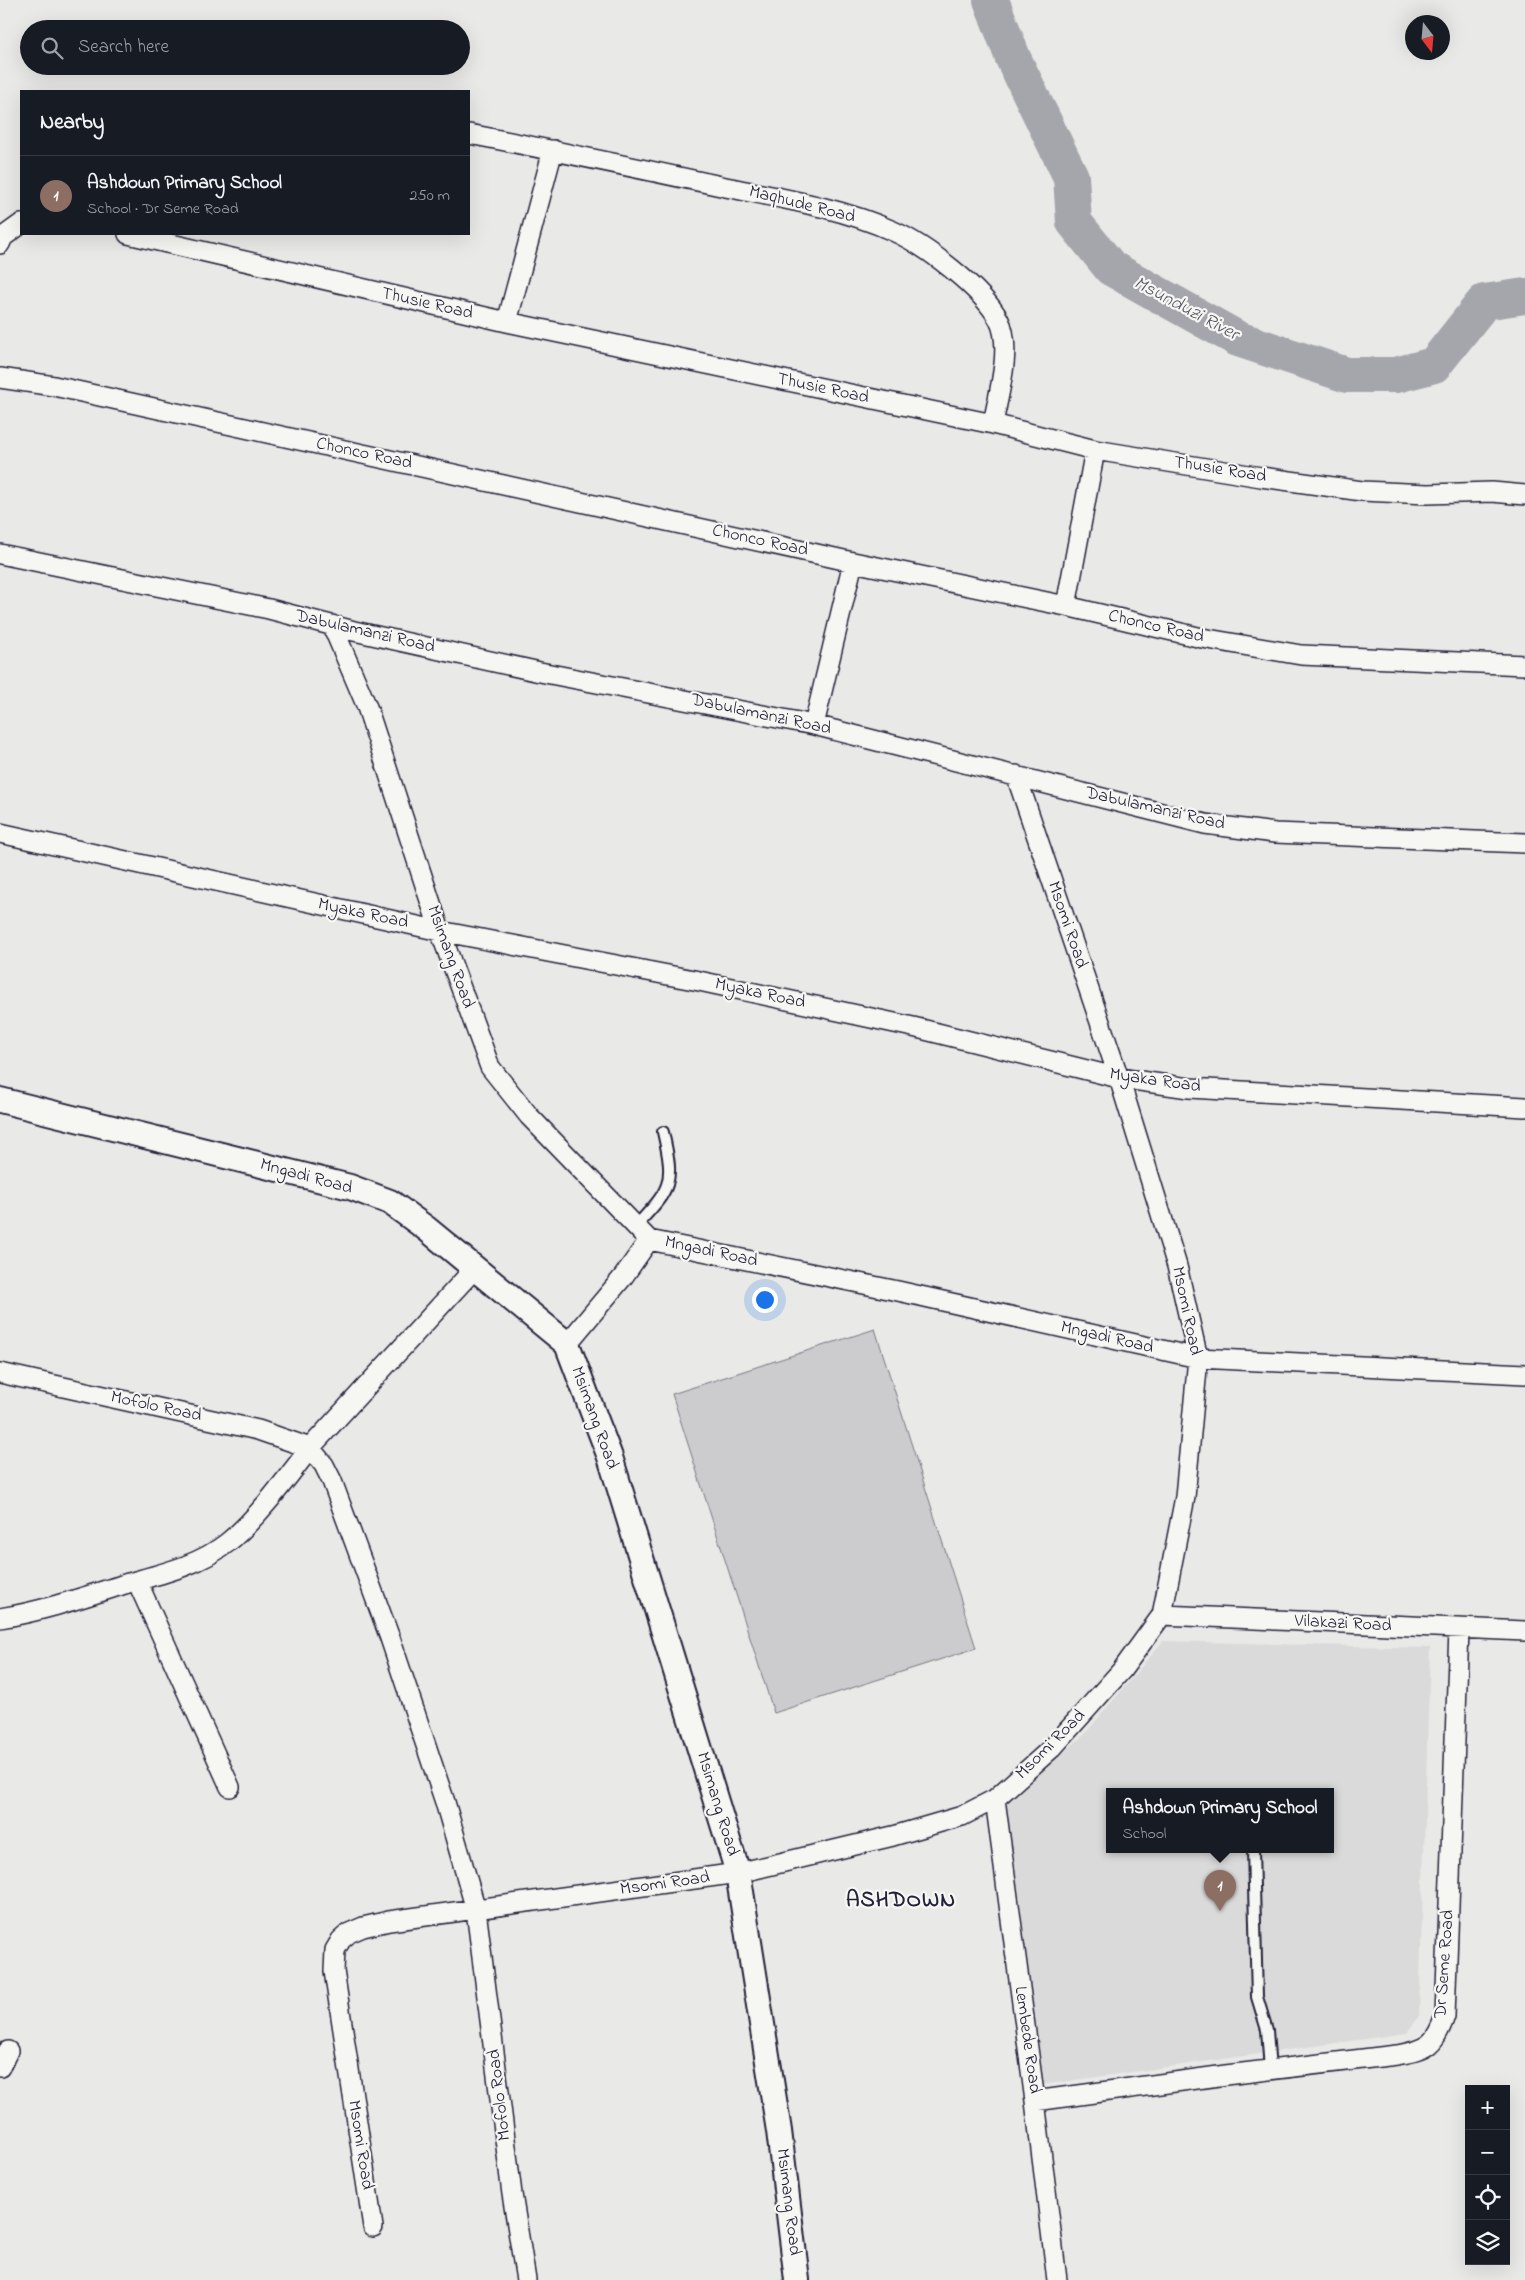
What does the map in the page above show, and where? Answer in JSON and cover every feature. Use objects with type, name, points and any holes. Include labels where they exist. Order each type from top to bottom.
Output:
[{"type":"street","name":"Maqhude Road","points":[[470,134],[791,200],[850,215],[894,231],[918,244],[970,284],[999,320],[1005,349],[993,424]]},
{"type":"street","points":[[507,322],[553,150]]},
{"type":"street","points":[[0,244],[4,237],[20,225]]},
{"type":"street","name":"Thusie Road","points":[[132,235],[507,322],[993,424],[1095,450],[1362,490],[1428,494],[1492,492],[1525,495]]},
{"type":"street","name":"Chonco Road","points":[[0,378],[54,386],[853,562],[1066,606],[1202,638],[1301,655],[1525,665]]},
{"type":"street","points":[[1066,606],[1095,450]]},
{"type":"street","name":"Dabulamanzi Road","points":[[0,554],[269,609],[540,672],[814,725],[1205,824],[1275,833],[1525,844]]},
{"type":"street","points":[[814,725],[853,562]]},
{"type":"street","name":"Msimang Road","points":[[332,625],[367,707],[440,931],[490,1067],[529,1116],[649,1240]]},
{"type":"street","name":"Msomi Road","points":[[373,2227],[339,2014],[334,1971],[335,1950],[349,1933],[362,1927],[389,1921],[738,1873],[962,1816],[995,1800],[1053,1747],[1122,1670],[1162,1615],[1185,1497],[1198,1358],[1177,1266],[1119,1078],[1016,775]]},
{"type":"street","name":"Myaka Road","points":[[0,833],[440,931],[680,978],[904,1025],[1119,1078],[1188,1088],[1525,1107]]},
{"type":"street","name":"Mngadi Road","points":[[0,1100],[350,1187],[390,1202],[427,1228],[567,1344],[623,1277],[649,1240],[898,1291],[1198,1358],[1525,1374]]},
{"type":"street","points":[[0,1618],[38,1612],[196,1562],[228,1542],[286,1479],[310,1448],[475,1268]]},
{"type":"street","name":"Msimang Road","points":[[567,1344],[610,1458],[738,1873],[779,2131],[797,2280]]},
{"type":"street","name":"Mofolo Road","points":[[0,1372],[258,1430],[310,1448],[324,1464],[390,1638],[445,1802],[476,1910],[512,2194],[526,2280]]},
{"type":"street","points":[[137,1581],[230,1787]]},
{"type":"street","name":"Vilakazi Road","points":[[1162,1615],[1459,1630],[1525,1631]]},
{"type":"street","name":"Dr Seme Road","points":[[1035,2101],[1415,2052],[1429,2046],[1438,2035],[1445,2016],[1459,1630]]},
{"type":"street","name":"Lembede Road","points":[[995,1800],[1057,2280]]},
{"type":"lane","points":[[636,1226],[662,1197],[670,1181],[671,1169],[663,1132]]},
{"type":"lane","points":[[1253,1853],[1257,1997],[1267,2030],[1270,2070]]},
{"type":"shaded area","points":[[875,1329],[976,1648],[774,1713],[672,1394]]},
{"type":"shaded area","points":[[1163,1641],[1430,1648],[1419,2016],[1407,2033],[1041,2085],[1002,1805],[1084,1735]]},
{"type":"waterway","name":"Msunduzi River","points":[[991,0],[1013,58],[1071,177],[1074,222],[1111,268],[1238,339],[1347,375],[1396,375],[1434,365],[1484,302],[1525,296]]},
{"type":"place","name":"Ashdown Primary School","points":[[1220,1911]]},
{"type":"district","name":"ASHDOWN","points":[[901,1901]]}]
